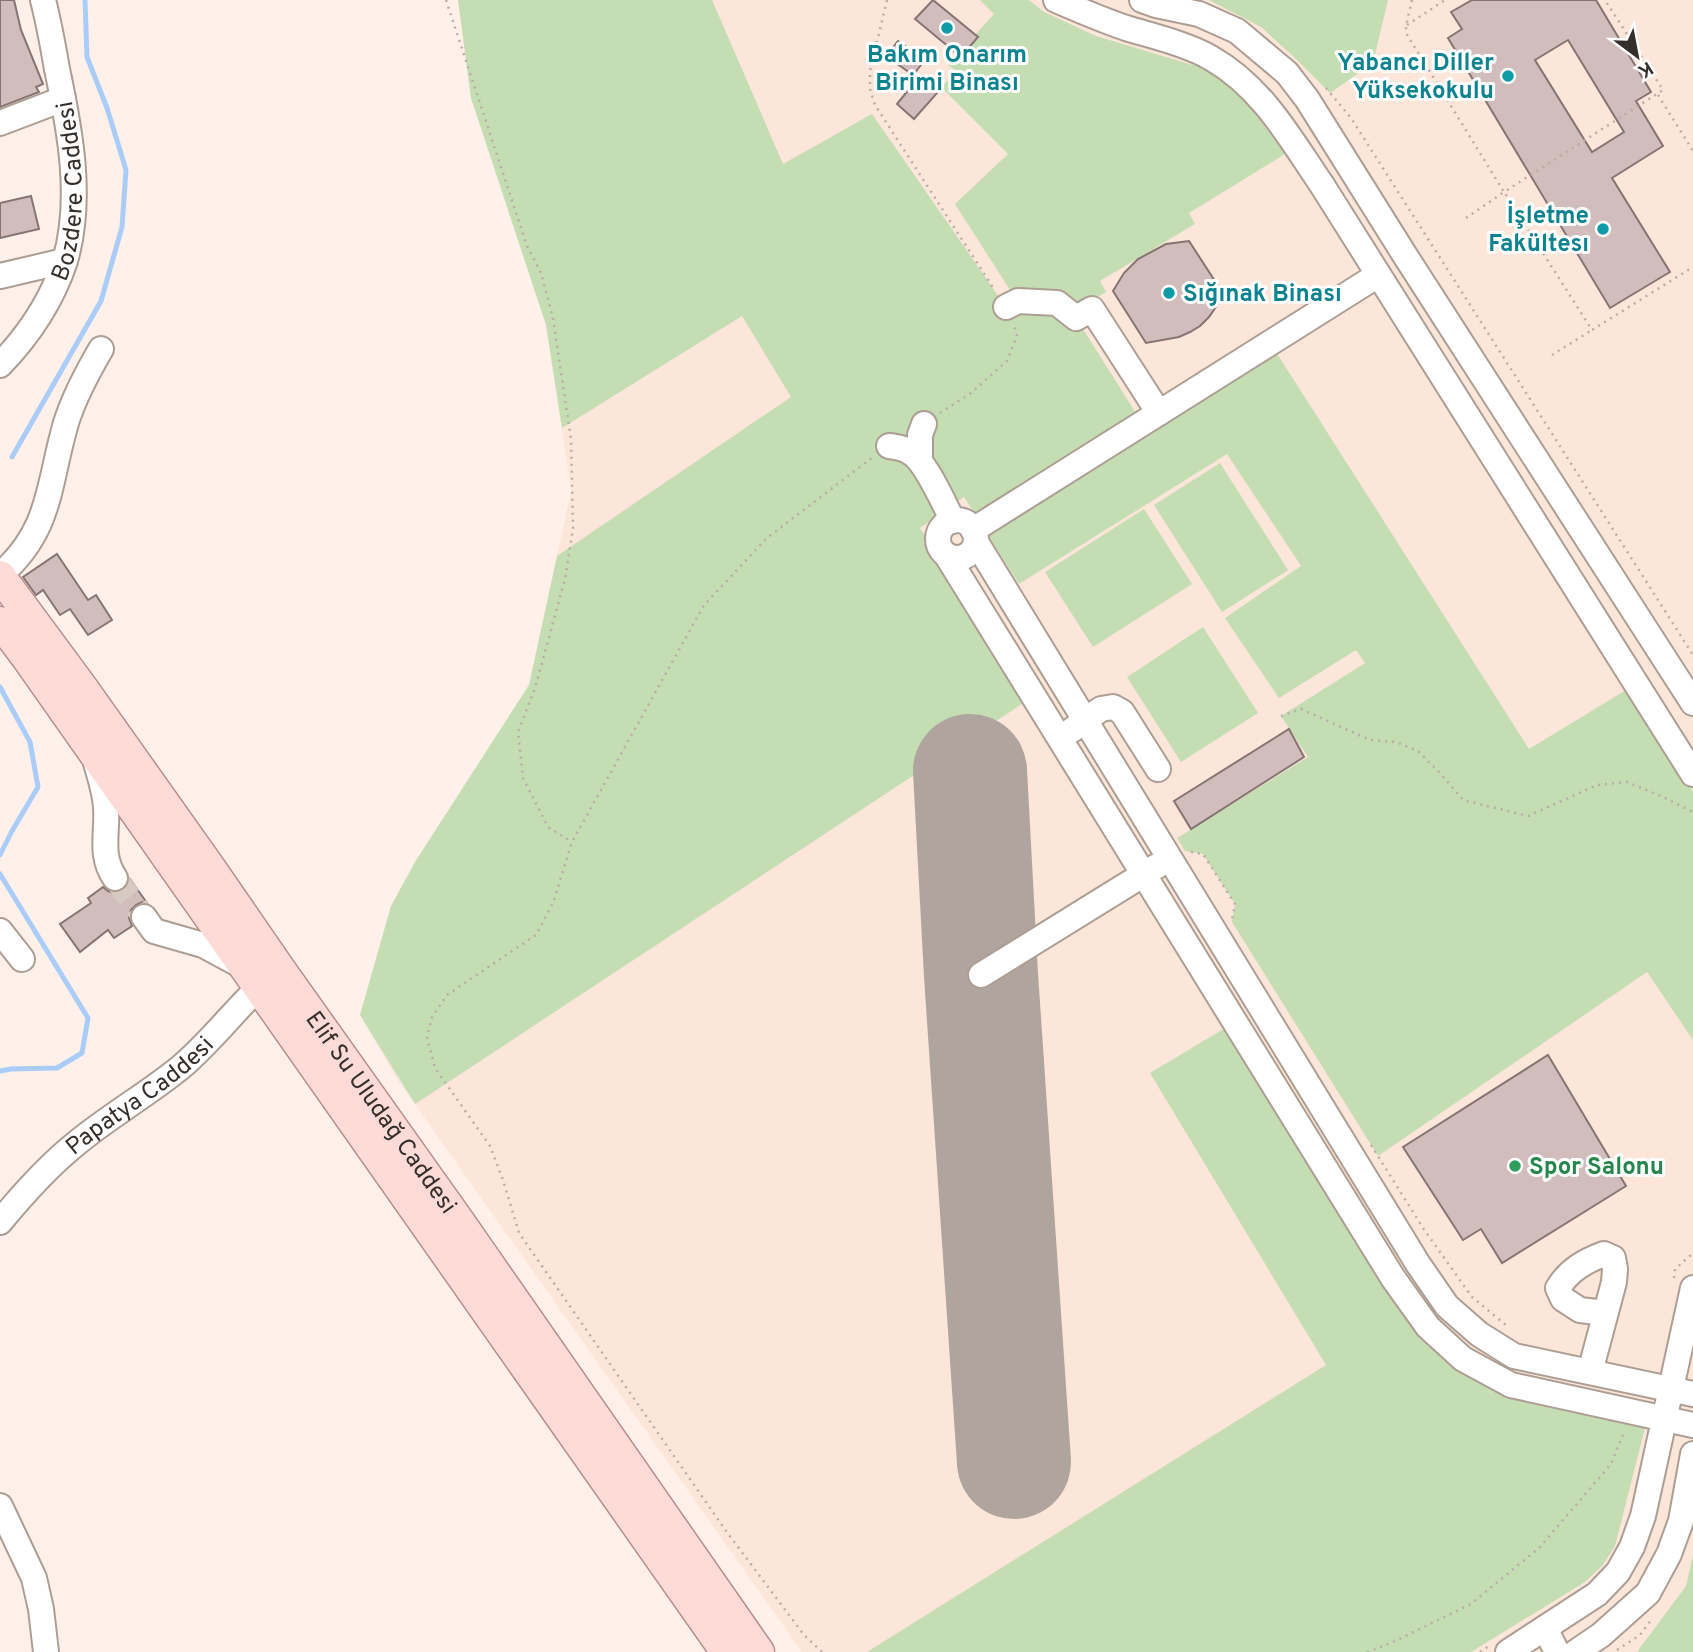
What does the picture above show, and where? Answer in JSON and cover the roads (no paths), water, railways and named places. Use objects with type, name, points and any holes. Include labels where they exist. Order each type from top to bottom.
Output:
[{"type":"main road","name":"Elif Su Uludağ Caddesi","points":[[0,576],[209,866],[260,974],[726,1652]]},
{"type":"main road","name":"Elif Su Uludağ Caddesi","points":[[0,622],[93,752],[260,974],[459,1221],[759,1652]]},
{"type":"street","name":"Bozdere Caddesi","points":[[0,365],[21,343],[45,307],[65,261],[73,218],[73,167],[64,99],[43,0]]},
{"type":"street","points":[[1056,0],[1116,25],[1210,57],[1252,88],[1270,109],[1693,774]]},
{"type":"street","points":[[1116,25],[1128,0]]},
{"type":"street","points":[[1142,0],[1199,14],[1237,31],[1287,73],[1307,99],[1693,703]]},
{"type":"street","points":[[0,122],[64,99]]},
{"type":"street","points":[[0,276],[65,261]]},
{"type":"street","points":[[1378,275],[967,531],[945,524],[938,536],[939,547],[1393,1278],[1427,1327],[1463,1359],[1511,1385],[1693,1425]]},
{"type":"street","points":[[1006,307],[1018,301],[1057,303],[1076,318],[1092,309],[1158,413]]},
{"type":"street","points":[[0,576],[20,556],[35,533],[53,481],[67,420],[82,382],[100,349]]},
{"type":"street","points":[[1464,411],[1493,392]]},
{"type":"street","points":[[920,460],[919,435],[924,424]]},
{"type":"street","points":[[890,446],[911,452],[920,460],[1085,721],[1177,855],[1418,1264],[1447,1306],[1479,1334],[1514,1356],[1682,1392]]},
{"type":"street","points":[[947,556],[959,558],[974,548],[967,531]]},
{"type":"street","points":[[1059,737],[1101,709],[1113,707],[1122,712],[1158,769]]},
{"type":"street","points":[[93,752],[106,805],[107,867],[115,878]]},
{"type":"street","points":[[981,975],[1177,855]]},
{"type":"street","points":[[144,917],[154,931],[203,945],[260,974]]},
{"type":"street","points":[[0,931],[22,959]]},
{"type":"street","name":"Papatya Caddesi","points":[[0,1222],[76,1143],[166,1079],[207,1043],[260,974]]},
{"type":"street","points":[[1508,1649],[1597,1594],[1618,1572],[1632,1547],[1643,1516],[1664,1419],[1682,1392],[1683,1285]]},
{"type":"street","points":[[1592,1403],[1605,1313]]},
{"type":"street","points":[[1576,1652],[1601,1635],[1648,1593],[1681,1521],[1693,1454]]},
{"type":"street","points":[[0,1506],[34,1578],[46,1652]]},
{"type":"street","points":[[1545,1628],[1557,1652]]},
{"type":"waterway","points":[[12,457],[101,301],[122,227],[126,170],[107,108],[87,57],[85,0]]},
{"type":"waterway","points":[[0,687],[30,742],[38,787],[0,855]]},
{"type":"waterway","points":[[0,874],[88,1018],[82,1053],[57,1068],[0,1071]]},
{"type":"tunnel","points":[[115,878],[144,917]]},
{"type":"place","name":"Bakım Onarım Birimi Binası","points":[[947,28]]},
{"type":"place","name":"Yabancı Diller Yüksekokulu","points":[[1508,76]]},
{"type":"place","name":"İşletme Fakültesı","points":[[1603,229]]},
{"type":"place","name":"Sığınak Binası","points":[[1169,293]]},
{"type":"place","name":"Spor Salonu","points":[[1515,1166]]}]
